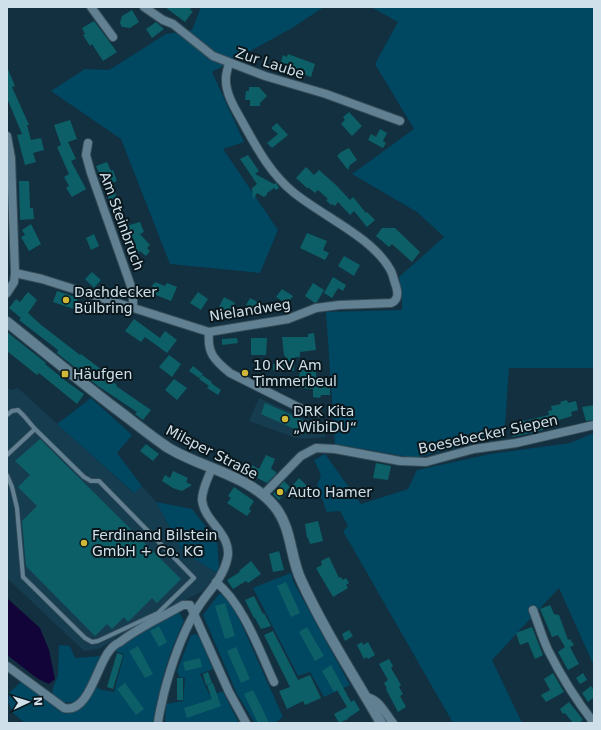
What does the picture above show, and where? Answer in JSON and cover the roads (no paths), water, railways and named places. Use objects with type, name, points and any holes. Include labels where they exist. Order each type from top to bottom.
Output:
[{"type":"street","points":[[91,7],[113,37]]},
{"type":"street","name":"Zur Laube","points":[[144,7],[162,20],[173,24],[213,56],[265,76],[326,94],[400,121]]},
{"type":"street","name":"Nielandweg","points":[[15,273],[42,279],[209,332],[288,319],[316,308],[339,305],[391,303],[397,299],[398,292],[391,271],[374,248],[345,227],[317,210],[292,191],[267,164],[230,98],[226,80],[229,63]]},
{"type":"street","points":[[7,136],[11,158],[15,273],[14,282],[7,293]]},
{"type":"street","name":"Am Steinbruch","points":[[88,143],[86,155],[90,173],[133,292],[133,307]]},
{"type":"street","name":"Milsper Straße","points":[[7,322],[155,439],[180,454],[242,482],[263,495],[275,507],[284,522],[300,578],[322,622],[381,723]]},
{"type":"street","points":[[209,332],[208,343],[213,358],[230,373],[304,410],[318,412]]},
{"type":"street","name":"Boesebecker Siepen","points":[[263,495],[300,456],[316,448],[335,449],[400,461],[426,462],[474,449],[510,444],[594,425]]},
{"type":"street","points":[[158,723],[174,657],[194,614],[225,567],[228,552],[224,538],[205,510],[202,501],[212,468]]},
{"type":"street","points":[[216,582],[225,590],[238,607],[274,682]]},
{"type":"street","points":[[7,666],[64,708],[68,709],[79,705],[82,701],[109,650],[131,633],[168,609],[183,605],[190,605],[229,692],[246,723]]},
{"type":"street","points":[[533,610],[548,650],[582,708],[594,723]]},
{"type":"street","name":"Milsper Straße","points":[[366,697],[372,698],[376,701],[393,723]]},
{"type":"lane","points":[[7,415],[12,411],[18,410],[35,429],[84,477],[91,481],[99,481],[194,578],[168,609],[98,641],[92,642],[85,638],[23,577],[17,508],[12,487],[7,475]]},
{"type":"lane","points":[[7,455],[35,429]]},
{"type":"place","name":"Dachdecker Bülbring","points":[[66,300]]},
{"type":"place","name":"10 KV Am Timmerbeul","points":[[245,373]]},
{"type":"place","name":"Häufgen","points":[[65,374]]},
{"type":"place","name":"DRK Kita „WibiDU“","points":[[285,419]]},
{"type":"place","name":"Auto Hamer","points":[[280,492]]},
{"type":"place","name":"Ferdinand Bilstein GmbH + Co. KG","points":[[84,543]]}]
